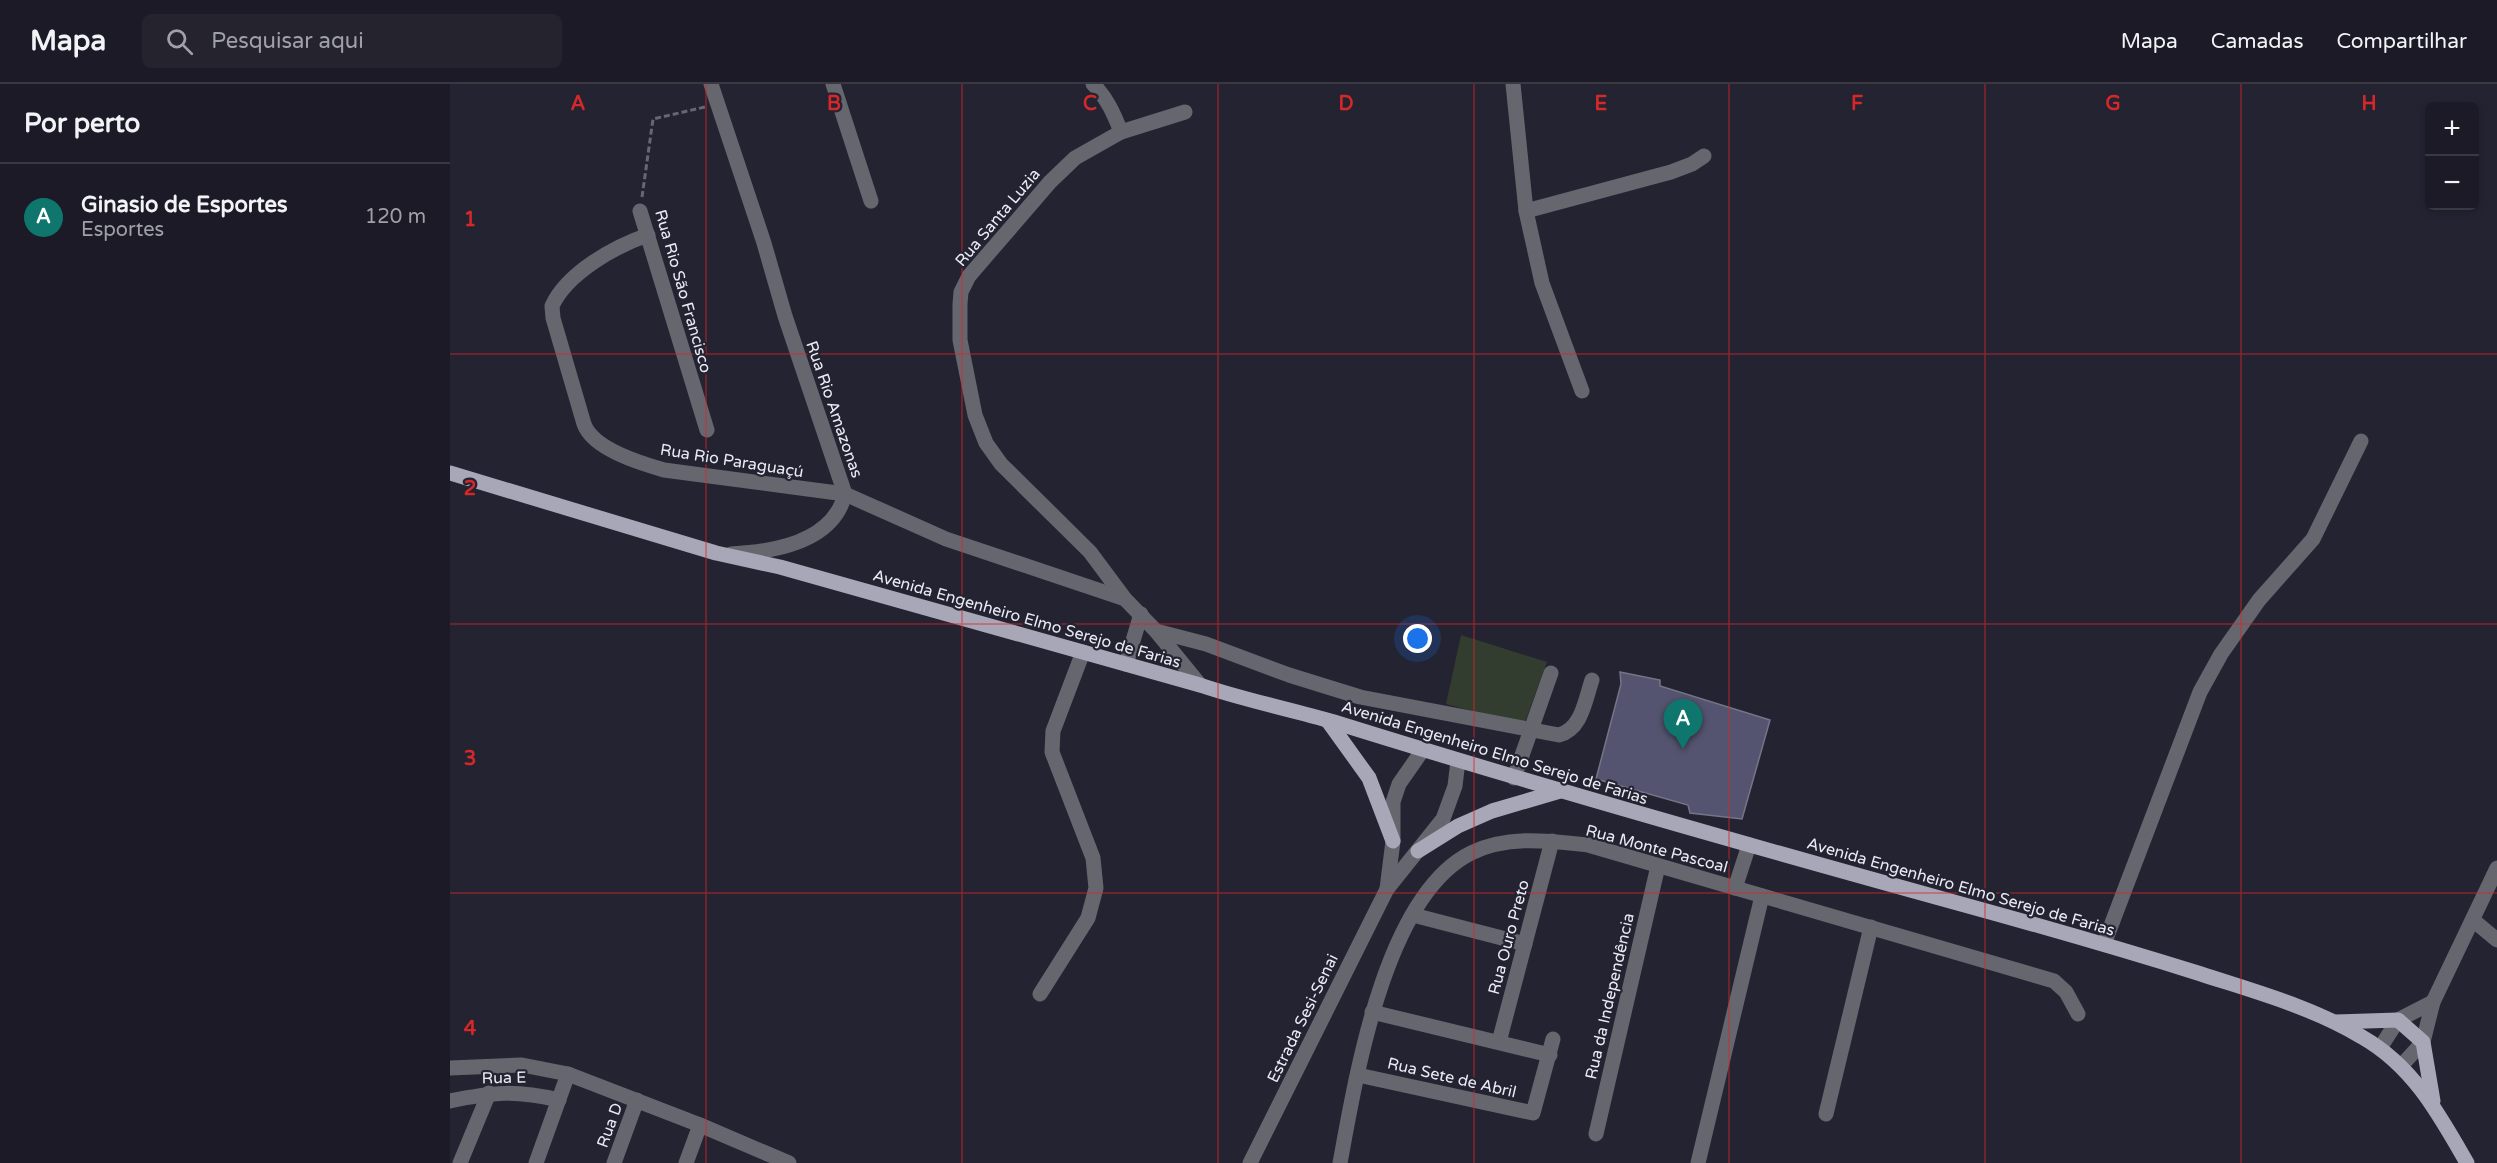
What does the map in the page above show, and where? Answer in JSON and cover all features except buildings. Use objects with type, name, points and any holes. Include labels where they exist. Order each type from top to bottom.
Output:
[{"type":"main road","name":"Avenida Engenheiro Elmo Serejo de Farias","points":[[450,473],[724,555],[780,567],[1126,664],[1243,699],[1328,721],[1514,778],[2104,944],[2292,1003],[2336,1022],[2380,1048],[2401,1066],[2434,1104],[2467,1163]]},
{"type":"main road","points":[[1328,721],[1369,778],[1393,841]]},
{"type":"main road","points":[[1418,851],[1458,826],[1492,811],[1560,791]]},
{"type":"main road","points":[[2336,1022],[2398,1020],[2423,1042],[2434,1104]]},
{"type":"street","name":"Rua Rio Amazonas","points":[[711,84],[845,494],[946,539],[1125,599]]},
{"type":"street","points":[[833,84],[871,201]]},
{"type":"street","points":[[1092,84],[1111,108],[1121,132]]},
{"type":"street","points":[[1513,84],[1526,211],[1542,283],[1582,391]]},
{"type":"street","name":"Rua Santa Luzia","points":[[1141,614],[1125,599],[1090,552],[1001,464],[986,443],[975,415],[966,378],[960,340],[960,304],[969,276],[1056,175],[1075,158],[1121,132],[1185,112]]},
{"type":"street","points":[[1526,211],[1671,172],[1692,164],[1704,156]]},
{"type":"street","name":"Rua Rio São Francisco","points":[[640,211],[707,430]]},
{"type":"street","name":"Rua Rio Paraguaçú","points":[[648,235],[601,257],[568,286],[552,306],[584,424],[590,436],[601,445],[664,470],[845,494]]},
{"type":"street","points":[[2104,944],[2200,692],[2221,654],[2259,600],[2309,545],[2361,441]]},
{"type":"street","points":[[724,555],[774,550],[812,535],[837,513],[845,494]]},
{"type":"street","points":[[1141,614],[1200,685]]},
{"type":"street","points":[[1126,664],[1141,614]]},
{"type":"street","points":[[1156,631],[1206,644],[1289,675],[1360,697],[1559,735],[1569,732],[1576,726],[1592,680]]},
{"type":"street","points":[[1040,994],[1088,918],[1096,888],[1093,858],[1052,752],[1053,731],[1083,652]]},
{"type":"street","points":[[1514,778],[1551,673]]},
{"type":"street","name":"Estrada Sesi-Senai","points":[[1387,889],[1393,841],[1393,802],[1399,784],[1422,751]]},
{"type":"street","name":"Estrada Sesi-Senai","points":[[1250,1163],[1387,889],[1443,819],[1455,786],[1458,761]]},
{"type":"street","name":"Rua Monte Pascoal","points":[[1340,1163],[1372,1012],[1393,954],[1413,915],[1442,873],[1473,852],[1514,842],[1552,841],[1588,845],[2054,981],[2066,992],[2078,1014]]},
{"type":"street","name":"Rua Ouro Preto","points":[[1499,1042],[1552,841]]},
{"type":"street","points":[[1735,888],[1749,845]]},
{"type":"street","name":"Rua da Independência","points":[[1596,1134],[1658,866]]},
{"type":"street","points":[[2401,1066],[2423,1042],[2433,1002],[2497,868]]},
{"type":"street","points":[[1698,1163],[1762,896]]},
{"type":"street","points":[[1413,915],[1525,944]]},
{"type":"street","points":[[2474,920],[2497,940]]},
{"type":"street","points":[[1826,1114],[1871,927]]},
{"type":"street","points":[[2380,1048],[2398,1020],[2433,1002]]},
{"type":"street","points":[[1372,1012],[1550,1055]]},
{"type":"street","name":"Rua Sete de Abril","points":[[1358,1075],[1533,1113],[1553,1039]]},
{"type":"street","points":[[450,1068],[522,1065],[568,1074],[700,1125],[770,1159],[789,1163]]},
{"type":"street","points":[[536,1163],[568,1074]]},
{"type":"street","name":"Rua E","points":[[450,1101],[489,1093],[518,1092],[559,1100]]},
{"type":"street","points":[[460,1163],[489,1093]]},
{"type":"street","name":"Rua D","points":[[614,1163],[637,1100]]},
{"type":"street","points":[[686,1163],[700,1125]]},
{"type":"path","name":"Rua Rio São Francisco","points":[[640,211],[653,119],[718,103]]},
{"type":"green space","points":[[1461,635],[1547,662],[1524,725],[1446,704]]},
{"type":"place","name":"Ginasio de Esportes","points":[[1683,749]]}]
